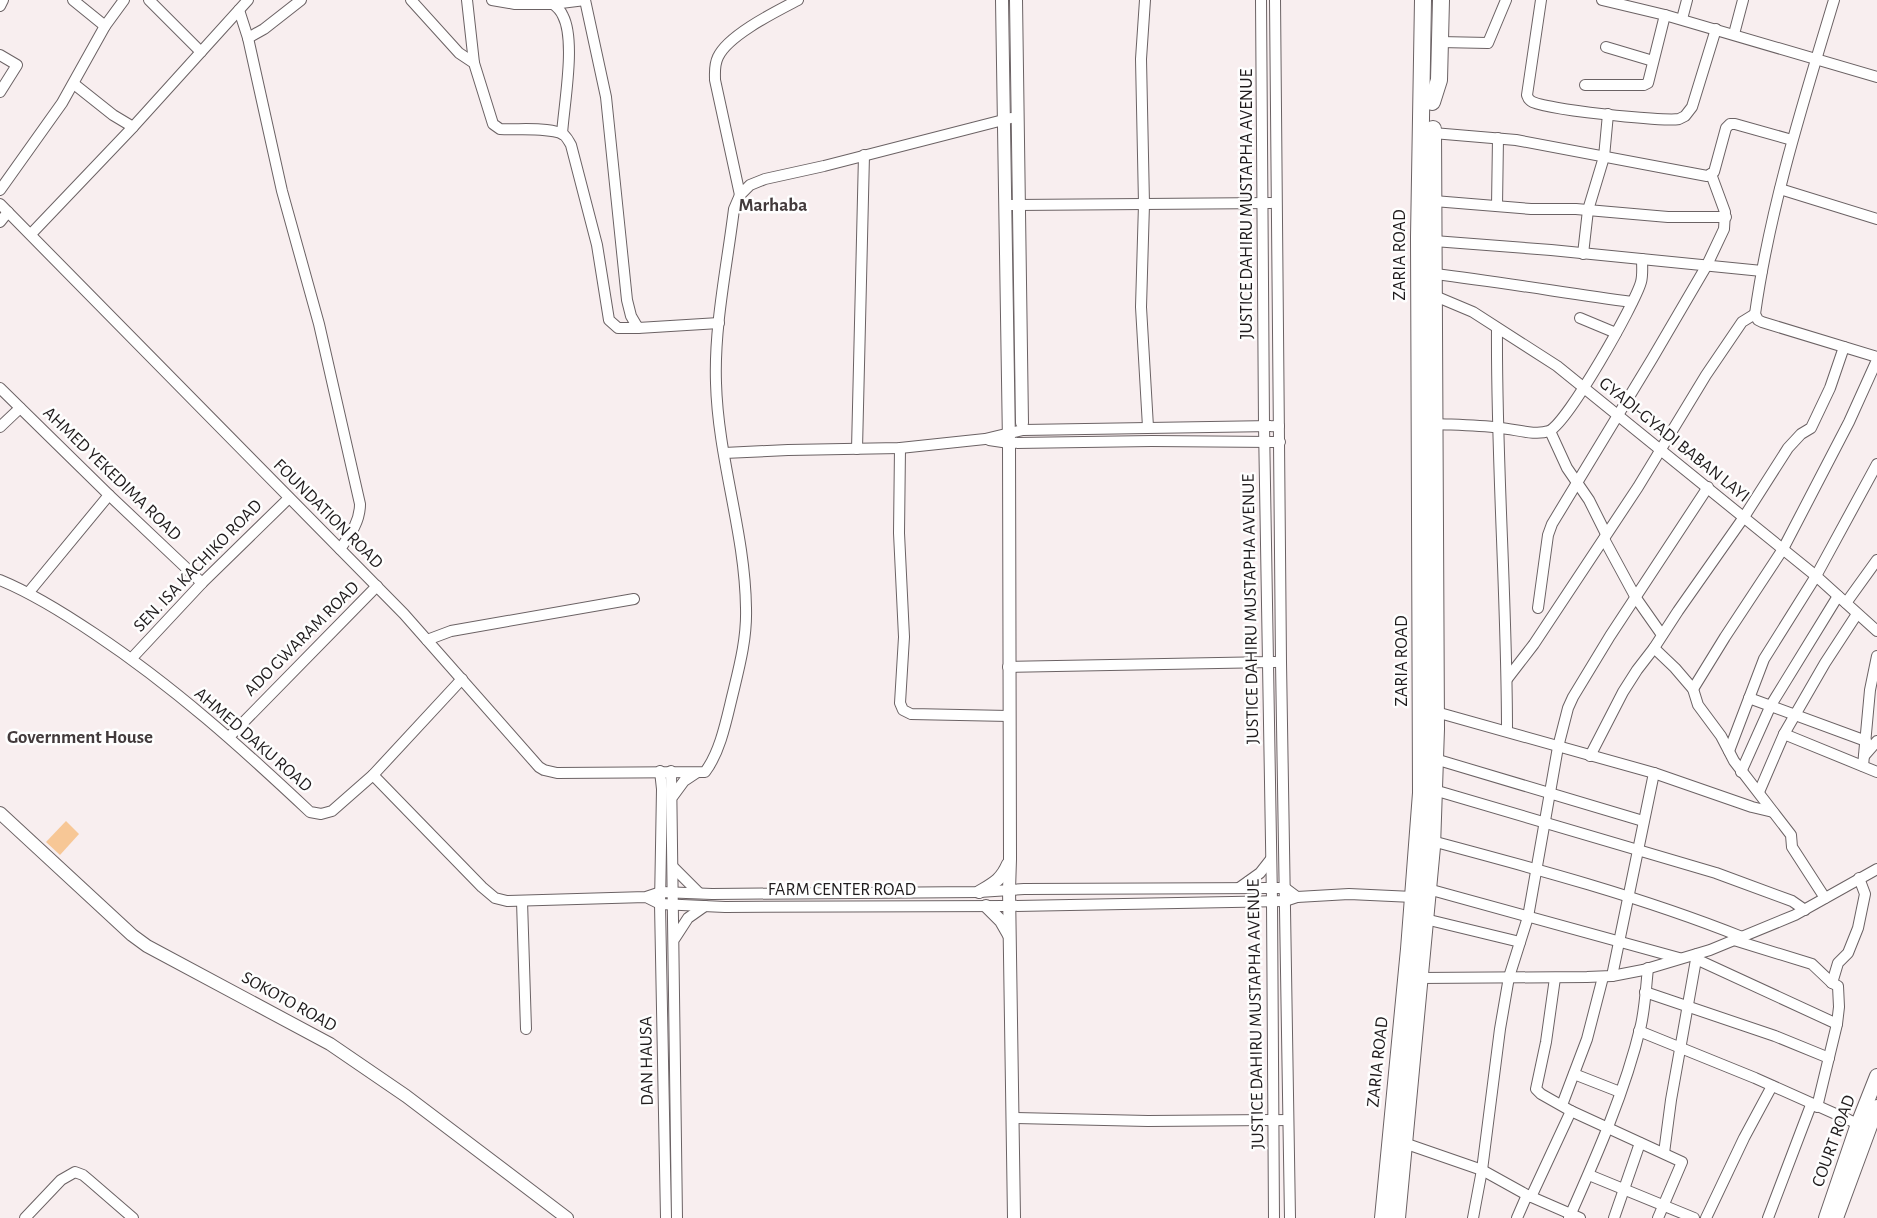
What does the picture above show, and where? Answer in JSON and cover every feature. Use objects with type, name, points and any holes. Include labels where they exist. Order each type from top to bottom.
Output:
[{"type":"highway","name":"ZARIA ROAD","points":[[1413,0],[1413,76],[1416,89],[1428,102]]},
{"type":"highway","points":[[1423,0],[1427,82]]},
{"type":"highway","points":[[1427,82],[1432,0]]},
{"type":"highway","name":"ZARIA ROAD","points":[[1383,1218],[1421,792],[1419,237],[1428,102],[1439,80],[1441,0]]},
{"type":"highway","name":"ZARIA ROAD","points":[[1397,1218],[1426,919],[1432,841],[1435,759],[1434,201],[1433,133],[1427,82]]},
{"type":"main road","name":"COURT ROAD","points":[[1826,1218],[1858,1124],[1877,1076]]},
{"type":"main road","name":"COURT ROAD","points":[[1836,1218],[1877,1107]]},
{"type":"street","points":[[0,6],[3,0]]},
{"type":"street","points":[[74,0],[105,26]]},
{"type":"street","points":[[0,190],[74,84],[105,26],[124,0]]},
{"type":"street","points":[[248,38],[264,29],[300,0]]},
{"type":"street","points":[[412,0],[458,53],[474,63]]},
{"type":"street","points":[[467,0],[474,63],[493,124],[500,129],[547,131],[562,134],[571,145],[597,245],[609,320],[618,328],[719,323]]},
{"type":"street","points":[[492,0],[515,4],[553,4],[585,0],[606,97],[627,300],[631,316],[638,328]]},
{"type":"street","points":[[740,195],[715,80],[714,66],[722,50],[728,44],[760,20],[798,0]]},
{"type":"street","points":[[1002,0],[1008,438],[1010,859],[1008,890],[1010,906],[1014,1218]]},
{"type":"street","points":[[1016,0],[1022,424]]},
{"type":"street","points":[[1145,0],[1141,59],[1144,204],[1141,307],[1148,427]]},
{"type":"street","name":"JUSTICE DAHIRU MUSTAPHA AVENUE","points":[[1261,0],[1264,203],[1264,425],[1272,901],[1274,1218]]},
{"type":"street","points":[[1275,0],[1281,662],[1290,1218]]},
{"type":"street","points":[[1440,42],[1488,43],[1506,0]]},
{"type":"street","points":[[1541,0],[1527,95],[1528,99],[1534,103],[1567,110],[1676,120],[1685,116],[1692,107],[1716,30]]},
{"type":"street","points":[[1602,0],[1627,3],[1877,77]]},
{"type":"street","points":[[1682,20],[1687,0]]},
{"type":"street","points":[[1734,34],[1743,0]]},
{"type":"street","points":[[1755,314],[1762,270],[1792,140],[1834,0]]},
{"type":"street","points":[[154,2],[200,52]]},
{"type":"street","points":[[244,3],[248,38],[282,190],[319,324],[360,504],[360,514],[353,531],[340,549]]},
{"type":"street","points":[[31,234],[133,127],[244,3]]},
{"type":"street","points":[[553,4],[564,16],[568,34],[568,60],[562,134]]},
{"type":"street","points":[[1585,85],[1644,85],[1648,83],[1665,15]]},
{"type":"street","points":[[1606,47],[1653,61]]},
{"type":"street","points":[[0,55],[16,63],[17,66],[0,92]]},
{"type":"street","points":[[74,84],[113,115],[133,127]]},
{"type":"street","points":[[1583,254],[1588,210],[1604,157],[1608,114]]},
{"type":"street","points":[[673,796],[684,781],[696,773],[705,772],[711,764],[727,719],[744,642],[746,608],[743,574],[737,521],[718,418],[716,381],[719,323],[734,209],[740,195],[750,186],[765,179],[1018,117]]},
{"type":"street","points":[[1433,133],[1498,138],[1700,176],[1714,172],[1726,128],[1730,124],[1792,140]]},
{"type":"street","points":[[1497,206],[1498,138]]},
{"type":"street","points":[[857,449],[864,155]]},
{"type":"street","points":[[1538,608],[1548,536],[1555,519],[1619,416],[1707,265],[1724,228],[1725,212],[1711,174]]},
{"type":"street","points":[[1780,189],[1877,219]]},
{"type":"street","points":[[1434,201],[1588,210],[1668,217],[1726,218]]},
{"type":"street","points":[[1005,205],[1276,203]]},
{"type":"street","name":"FOUNDATION ROAD","points":[[0,204],[377,586],[462,679],[529,757],[544,770],[557,773],[660,771],[696,773]]},
{"type":"street","points":[[0,222],[8,212]]},
{"type":"street","points":[[1434,241],[1762,270]]},
{"type":"street","points":[[1435,424],[1498,427],[1536,432],[1550,431],[1558,425],[1568,414],[1584,388],[1632,302],[1641,280],[1642,259]]},
{"type":"street","points":[[1434,274],[1632,302]]},
{"type":"street","name":"GYADI-GYADI BABAN LAYI","points":[[1435,296],[1473,312],[1531,348],[1584,388],[1816,576],[1877,631]]},
{"type":"street","points":[[1693,689],[1783,549],[1849,422],[1877,359],[1762,322],[1755,314]]},
{"type":"street","points":[[1507,679],[1534,644],[1662,450],[1706,376],[1742,322],[1748,316],[1755,314]]},
{"type":"street","points":[[1580,318],[1616,333]]},
{"type":"street","points":[[1497,328],[1507,731]]},
{"type":"street","points":[[1590,756],[1623,692],[1637,670],[1744,517],[1788,448],[1801,434],[1811,428],[1830,388],[1844,347]]},
{"type":"street","name":"AHMED YEKEDIMA ROAD","points":[[0,388],[109,496],[202,583]]},
{"type":"street","points":[[0,427],[20,408]]},
{"type":"street","points":[[1008,438],[1023,430],[1280,426]]},
{"type":"street","points":[[1550,431],[1567,468],[1577,482],[1636,598],[1662,636]]},
{"type":"street","points":[[724,453],[900,448],[1008,438],[1280,442]]},
{"type":"street","points":[[900,448],[899,533],[904,637],[900,703],[904,710],[911,714],[1009,716]]},
{"type":"street","points":[[1729,751],[1764,659],[1816,576],[1877,464]]},
{"type":"street","points":[[1472,1218],[1482,1170],[1500,1029],[1509,977],[1528,917],[1558,747],[1568,708],[1610,636],[1708,487]]},
{"type":"street","points":[[29,592],[109,496]]},
{"type":"street","name":"SEN. ISA KACHIKO ROAD","points":[[132,658],[202,583],[289,498]]},
{"type":"street","points":[[1741,772],[1771,705],[1842,599],[1877,560]]},
{"type":"street","name":"AHMED DAKU ROAD","points":[[0,580],[29,592],[132,658],[229,736],[310,812],[321,814],[332,812],[373,774],[462,679]]},
{"type":"street","name":"ADO GWARAM ROAD","points":[[229,736],[377,586]]},
{"type":"street","points":[[427,640],[451,630],[634,599]]},
{"type":"street","points":[[1758,792],[1784,734],[1825,663],[1857,614]]},
{"type":"street","points":[[1654,648],[1693,689],[1698,705],[1721,736],[1741,772],[1791,835],[1792,847],[1825,898]]},
{"type":"street","points":[[1864,761],[1870,690],[1877,656]]},
{"type":"street","points":[[1008,667],[1281,662]]},
{"type":"street","points":[[1748,698],[1866,741]]},
{"type":"street","points":[[1436,712],[1654,773],[1752,807],[1773,812]]},
{"type":"street","points":[[1784,734],[1864,761],[1877,772]]},
{"type":"street","points":[[1864,761],[1877,742]]},
{"type":"street","points":[[1435,759],[1643,821]]},
{"type":"street","name":"DAN HAUSA","points":[[660,771],[662,789],[660,904],[666,1218]]},
{"type":"street","name":"DAN HAUSA","points":[[671,771],[674,868],[677,1218]]},
{"type":"street","points":[[1517,1218],[1529,1196],[1566,1108],[1574,1074],[1619,941],[1654,773]]},
{"type":"street","points":[[373,774],[482,887],[495,898],[507,901],[646,897],[661,892],[979,892],[1008,890],[1285,888],[1297,897]]},
{"type":"street","points":[[1434,790],[1716,873],[1792,901],[1804,910]]},
{"type":"street","name":"SOKOTO ROAD","points":[[0,813],[132,935],[147,946],[330,1044],[406,1096],[567,1218]]},
{"type":"street","points":[[1432,841],[1536,869],[1669,909],[1738,938],[1812,964],[1832,983],[1838,986],[1840,1007],[1829,1058],[1814,1106],[1768,1218]]},
{"type":"street","points":[[979,892],[1003,876],[1010,859]]},
{"type":"street","points":[[1238,889],[1260,873],[1271,859]]},
{"type":"street","points":[[674,868],[699,893]]},
{"type":"street","points":[[1420,978],[1607,976],[1648,968],[1679,958],[1696,956],[1804,910],[1877,869]]},
{"type":"street","points":[[1832,983],[1838,963],[1848,954],[1858,928],[1866,894],[1859,878]]},
{"type":"street","points":[[1428,889],[1679,958]]},
{"type":"street","name":"FARM CENTER ROAD","points":[[660,904],[705,906],[1010,906],[1286,901],[1297,897],[1349,894],[1413,897]]},
{"type":"street","points":[[646,897],[660,904]]},
{"type":"street","points":[[522,901],[526,1029]]},
{"type":"street","points":[[674,939],[688,918],[705,906]]},
{"type":"street","points":[[986,906],[1001,921],[1010,938]]},
{"type":"street","points":[[1426,919],[1520,942]]},
{"type":"street","points":[[1696,956],[1837,1024]]},
{"type":"street","points":[[1664,1153],[1671,1100],[1696,956]]},
{"type":"street","points":[[1404,1143],[1482,1170],[1529,1196],[1573,1217],[1630,1067],[1639,1032],[1648,968]]},
{"type":"street","points":[[1555,978],[1546,1042],[1536,1089],[1541,1094],[1566,1108],[1680,1160],[1682,1163],[1658,1218]]},
{"type":"street","points":[[1645,992],[1775,1036],[1829,1058]]},
{"type":"street","points":[[1639,1032],[1772,1086],[1858,1124]]},
{"type":"street","points":[[1574,1074],[1620,1092]]},
{"type":"street","points":[[1706,1218],[1744,1138],[1772,1086]]},
{"type":"street","points":[[1013,1118],[1148,1121],[1288,1120]]},
{"type":"street","points":[[1614,1218],[1640,1143]]},
{"type":"street","points":[[25,1218],[61,1180],[75,1172],[83,1175],[133,1218]]},
{"type":"street","points":[[1589,1175],[1694,1218]]},
{"type":"shaded area","points":[[66,821],[79,834],[60,855],[46,842]]},
{"type":"district","name":"Marhaba","points":[[773,205]]},
{"type":"district","name":"Government House","points":[[80,737]]}]
